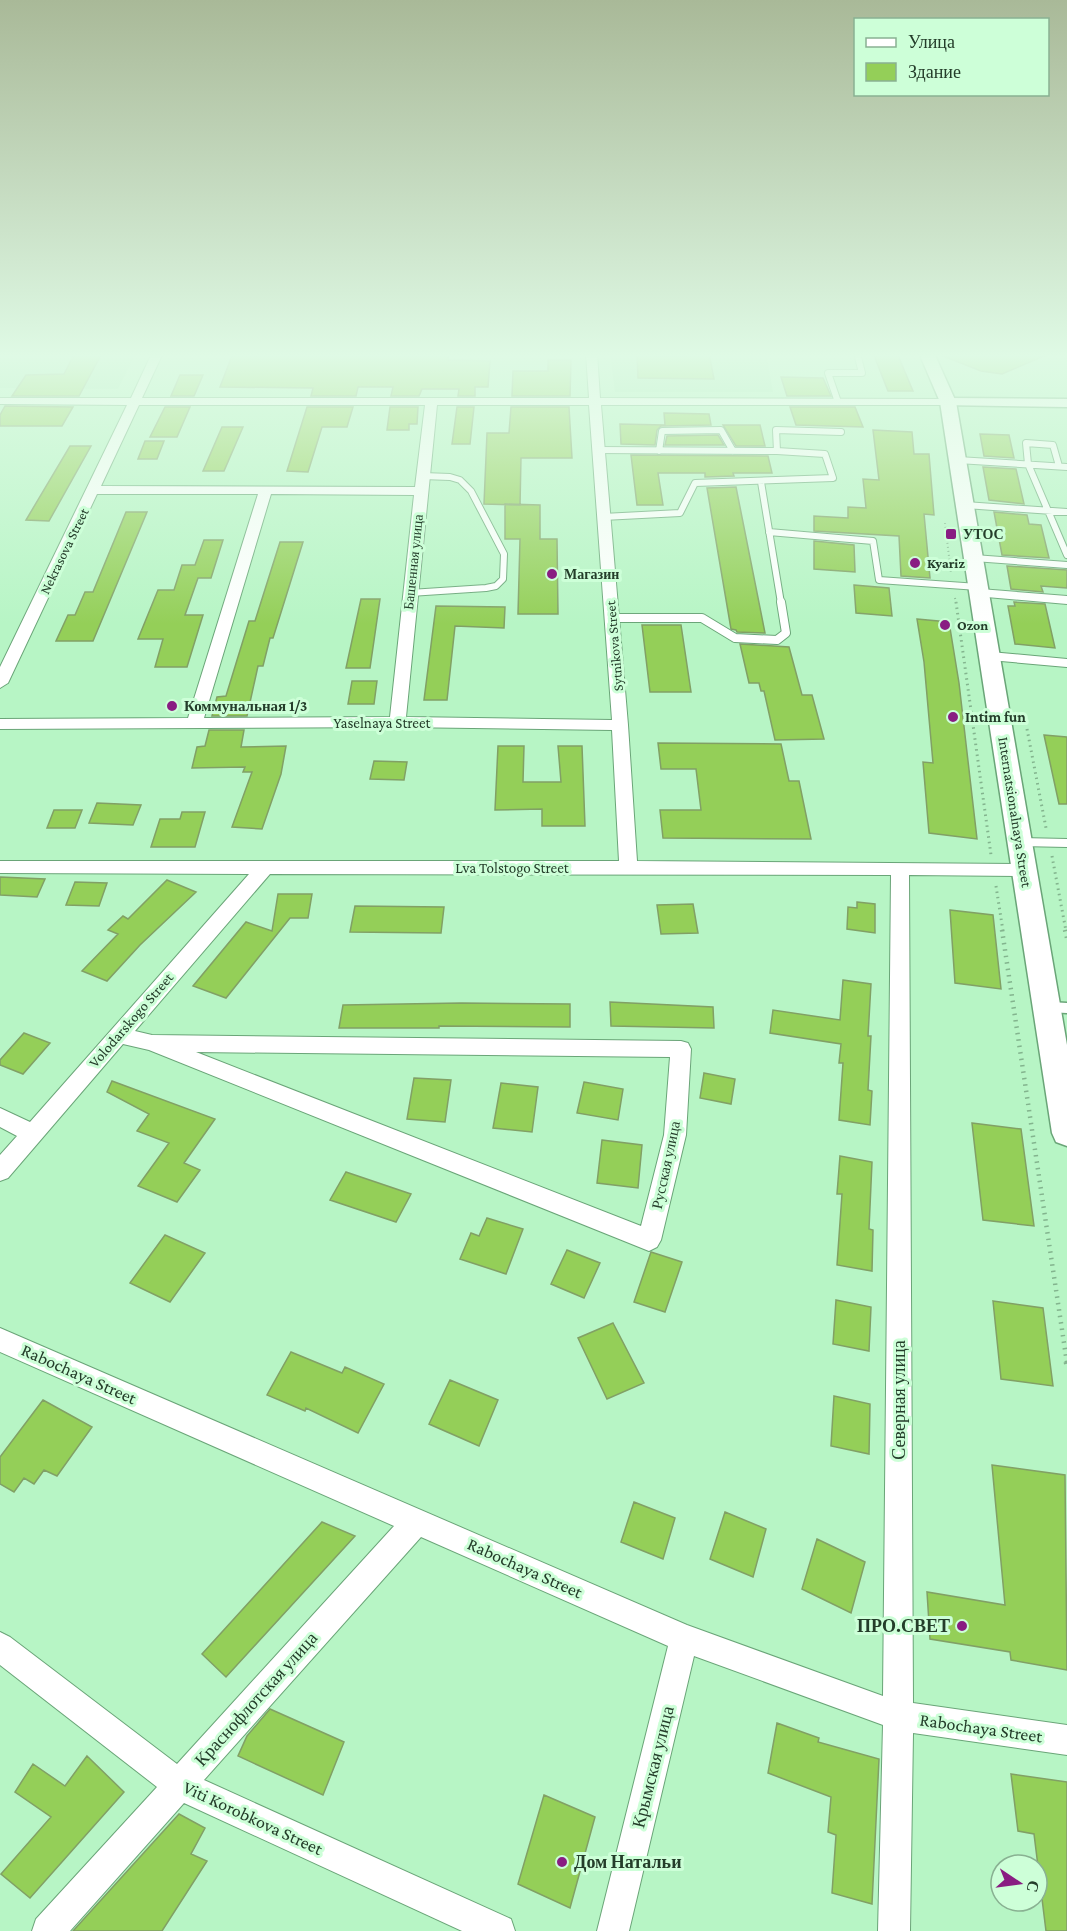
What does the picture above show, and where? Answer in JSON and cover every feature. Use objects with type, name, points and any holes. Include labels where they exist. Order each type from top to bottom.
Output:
[{"type":"main road","name":"Internatsionalnaya Street","points":[[955,443],[1025,870],[1057,1007],[1067,1133]]},
{"type":"street","name":"Nekrasova Street","points":[[0,683],[115,443]]},
{"type":"street","name":"Башенная улица","points":[[398,722],[427,443]]},
{"type":"street","name":"Sytnikova Street","points":[[597,443],[620,725],[628,868]]},
{"type":"street","points":[[93,490],[420,491]]},
{"type":"street","points":[[194,724],[266,491]]},
{"type":"street","points":[[979,590],[1067,600]]},
{"type":"street","name":"Yaselnaya Street","points":[[0,724],[398,722],[620,725]]},
{"type":"street","name":"Lva Tolstogo Street","points":[[0,867],[1025,870]]},
{"type":"street","name":"Северная улица","points":[[894,1931],[898,1716],[900,868]]},
{"type":"street","name":"Volodarskogo Street","points":[[0,1171],[264,869]]},
{"type":"street","name":"Русская улица","points":[[117,1035],[152,1043],[649,1240],[675,1135],[681,1049],[152,1043]]},
{"type":"street","points":[[0,1117],[33,1134]]},
{"type":"street","name":"Rabochaya Street","points":[[0,1340],[684,1638],[898,1716],[1067,1740]]},
{"type":"street","name":"Краснофлотская улица","points":[[48,1931],[417,1521]]},
{"type":"street","name":"Крымская улица","points":[[613,1931],[684,1638]]},
{"type":"street","name":"Viti Korobkova Street","points":[[0,1647],[179,1785],[499,1931]]},
{"type":"lane","points":[[659,451],[660,443]]},
{"type":"lane","points":[[728,443],[733,451]]},
{"type":"lane","points":[[777,443],[777,451]]},
{"type":"lane","points":[[1026,443],[1028,464],[1067,555]]},
{"type":"lane","points":[[1028,443],[1053,445],[1059,466]]},
{"type":"lane","points":[[598,450],[777,451],[825,454],[833,478],[695,483],[680,513],[603,517]]},
{"type":"lane","points":[[958,460],[1067,467]]},
{"type":"lane","points":[[410,593],[486,588],[496,586],[503,579],[504,554],[471,491],[460,480],[450,477],[423,476]]},
{"type":"lane","points":[[611,618],[702,618],[735,638],[777,639],[786,633],[761,482]]},
{"type":"lane","points":[[965,505],[1067,512]]},
{"type":"lane","points":[[769,532],[873,541],[879,580],[979,590]]},
{"type":"lane","points":[[974,558],[1067,565]]},
{"type":"lane","points":[[990,656],[1067,663]]},
{"type":"lane","points":[[1020,842],[1067,843]]},
{"type":"building","points":[[144,443],[163,443],[157,459],[138,459]]},
{"type":"building","points":[[215,443],[236,443],[224,471],[203,471]]},
{"type":"building","points":[[296,443],[317,443],[308,472],[287,471]]},
{"type":"building","points":[[487,443],[571,443],[572,458],[521,458],[520,505],[484,504]]},
{"type":"building","points":[[621,443],[655,443],[655,445]]},
{"type":"building","points":[[665,443],[723,443],[724,445],[665,445]]},
{"type":"building","points":[[734,443],[764,443],[765,446],[736,446]]},
{"type":"building","points":[[875,443],[913,443],[914,454],[929,454],[934,515],[924,514],[930,578],[901,576],[899,536],[814,531],[814,516],[848,518],[848,507],[866,508],[863,479],[879,480]]},
{"type":"building","points":[[982,443],[1011,443],[1014,458],[984,456]]},
{"type":"building","points":[[70,446],[91,446],[49,521],[26,520]]},
{"type":"building","points":[[631,455],[768,456],[772,473],[733,473],[734,476],[705,477],[705,473],[658,473],[663,505],[637,505]]},
{"type":"building","points":[[983,467],[1016,469],[1024,504],[989,500]]},
{"type":"building","points":[[736,487],[765,633],[737,632],[731,629],[707,488]]},
{"type":"building","points":[[505,504],[540,505],[540,539],[557,539],[558,614],[518,614],[520,539],[505,539]]},
{"type":"building","points":[[126,512],[147,512],[93,641],[56,641],[68,615],[75,615],[85,592],[93,592]]},
{"type":"building","points":[[994,512],[1027,515],[1029,524],[1041,525],[1049,558],[1002,555]]},
{"type":"building","points":[[204,540],[223,540],[211,578],[198,578],[185,615],[203,615],[187,667],[155,667],[163,639],[138,639],[158,590],[174,590],[182,565],[195,565]]},
{"type":"building","points":[[814,541],[854,545],[855,572],[814,569]]},
{"type":"building","points":[[280,542],[303,542],[273,638],[270,638],[263,666],[258,666],[247,716],[212,716],[217,697],[226,696],[249,621],[255,621]]},
{"type":"building","points":[[1007,566],[1067,570],[1067,588],[1041,586],[1043,592],[1011,589]]},
{"type":"building","points":[[854,585],[889,588],[892,616],[856,613]]},
{"type":"building","points":[[361,599],[380,599],[370,668],[346,668]]},
{"type":"building","points":[[1014,602],[1045,604],[1055,648],[1015,644],[1008,606],[1015,606]]},
{"type":"building","points":[[436,606],[505,607],[504,628],[455,626],[447,700],[424,700]]},
{"type":"building","points":[[917,619],[949,622],[959,683],[977,839],[929,833],[923,762],[933,763],[924,662]]},
{"type":"building","points":[[642,625],[681,625],[691,692],[650,692]]},
{"type":"building","points":[[740,644],[789,647],[802,695],[812,695],[824,739],[775,740],[764,691],[761,691],[759,683],[749,683]]},
{"type":"building","points":[[352,681],[377,681],[374,704],[348,704]]},
{"type":"building","points":[[209,730],[244,730],[241,747],[286,746],[281,774],[262,829],[232,827],[252,772],[243,772],[245,767],[192,768],[197,747],[205,746]]},
{"type":"building","points":[[1044,735],[1067,737],[1067,804],[1059,804]]},
{"type":"building","points":[[658,743],[781,744],[789,781],[799,781],[811,839],[663,838],[660,810],[701,810],[696,769],[661,769]]},
{"type":"building","points":[[498,746],[524,746],[523,782],[561,782],[558,746],[582,746],[585,826],[542,826],[542,809],[495,810]]},
{"type":"building","points":[[374,761],[407,762],[404,780],[370,779]]},
{"type":"building","points":[[97,803],[141,805],[133,825],[89,823]]},
{"type":"building","points":[[54,810],[82,810],[75,828],[47,828]]},
{"type":"building","points":[[182,812],[205,812],[195,847],[151,847],[160,819],[180,819]]},
{"type":"building","points":[[0,877],[45,879],[37,897],[0,895]]},
{"type":"building","points":[[167,880],[196,892],[140,945],[107,981],[82,971],[118,934],[108,930],[123,916],[128,919]]},
{"type":"building","points":[[75,882],[107,883],[99,906],[66,905]]},
{"type":"building","points":[[278,894],[312,894],[308,918],[290,918],[226,998],[193,986],[246,922],[272,931]]},
{"type":"building","points":[[857,902],[875,904],[875,933],[847,929],[848,907],[857,908]]},
{"type":"building","points":[[693,904],[698,933],[661,934],[657,905]]},
{"type":"building","points":[[355,906],[444,907],[441,933],[350,932]]},
{"type":"building","points":[[950,910],[993,915],[1001,989],[955,983]]},
{"type":"building","points":[[843,980],[871,984],[868,1036],[871,1036],[868,1090],[872,1091],[870,1125],[839,1120],[843,1063],[839,1063],[841,1044],[770,1033],[773,1010],[840,1020]]},
{"type":"building","points":[[610,1002],[713,1007],[714,1028],[611,1026]]},
{"type":"building","points":[[570,1004],[570,1027],[339,1028],[343,1005]]},
{"type":"building","points":[[24,1033],[50,1043],[23,1074],[0,1065],[0,1060]]},
{"type":"building","points":[[704,1073],[735,1079],[731,1104],[700,1098]]},
{"type":"building","points":[[414,1078],[451,1080],[445,1122],[407,1119]]},
{"type":"building","points":[[112,1081],[215,1119],[184,1163],[200,1170],[177,1202],[138,1186],[169,1143],[137,1131],[149,1114],[107,1092]]},
{"type":"building","points":[[584,1082],[623,1089],[618,1120],[577,1113]]},
{"type":"building","points":[[501,1083],[538,1087],[532,1132],[493,1128]]},
{"type":"building","points":[[972,1123],[1021,1129],[1034,1226],[983,1220]]},
{"type":"building","points":[[602,1140],[642,1145],[638,1188],[597,1183]]},
{"type":"building","points":[[840,1156],[872,1162],[869,1229],[873,1230],[872,1271],[837,1265],[842,1194],[837,1194]]},
{"type":"building","points":[[346,1172],[411,1194],[396,1222],[330,1200]]},
{"type":"building","points":[[487,1218],[523,1229],[506,1274],[460,1259],[471,1233],[479,1236]]},
{"type":"building","points":[[165,1235],[205,1253],[170,1302],[130,1283]]},
{"type":"building","points":[[567,1250],[600,1263],[584,1298],[551,1284]]},
{"type":"building","points":[[651,1252],[682,1262],[665,1312],[634,1302]]},
{"type":"building","points":[[836,1300],[871,1307],[869,1351],[833,1344]]},
{"type":"building","points":[[993,1301],[1043,1308],[1053,1386],[1001,1379]]},
{"type":"building","points":[[613,1323],[644,1383],[607,1399],[578,1338]]},
{"type":"building","points":[[291,1352],[342,1373],[345,1367],[384,1384],[358,1433],[306,1408],[305,1411],[267,1395]]},
{"type":"building","points":[[450,1380],[498,1400],[479,1446],[429,1424]]},
{"type":"building","points":[[834,1396],[870,1404],[869,1454],[831,1446]]},
{"type":"building","points":[[43,1400],[92,1427],[57,1476],[44,1470],[34,1484],[24,1478],[14,1492],[0,1484],[0,1457]]},
{"type":"building","points":[[992,1465],[1065,1475],[1067,1670],[1011,1660],[1010,1652],[930,1639],[927,1592],[1005,1605]]},
{"type":"building","points":[[634,1502],[675,1518],[663,1559],[621,1542]]},
{"type":"building","points":[[725,1512],[766,1529],[753,1577],[710,1559]]},
{"type":"building","points":[[322,1522],[355,1536],[226,1677],[202,1654]]},
{"type":"building","points":[[817,1539],[865,1562],[851,1613],[802,1589]]},
{"type":"building","points":[[270,1709],[344,1742],[323,1795],[238,1756],[247,1736]]},
{"type":"building","points":[[777,1723],[819,1738],[818,1742],[879,1759],[872,1904],[832,1893],[836,1835],[828,1832],[831,1797],[768,1773]]},
{"type":"building","points":[[87,1756],[124,1792],[30,1898],[1,1874],[51,1817],[15,1792],[33,1764],[65,1786]]},
{"type":"building","points":[[1011,1774],[1067,1782],[1067,1931],[1046,1931],[1044,1913],[1049,1913],[1049,1853],[1036,1853],[1034,1834],[1018,1831]]},
{"type":"building","points":[[544,1795],[595,1817],[570,1908],[518,1884]]},
{"type":"building","points":[[179,1814],[205,1828],[191,1854],[207,1861],[162,1931],[73,1931]]},
{"type":"place","name":"УТОС","points":[[951,534]]},
{"type":"place","name":"Kyariz","points":[[915,563]]},
{"type":"place","name":"Магазин","points":[[552,574]]},
{"type":"place","name":"Ozon","points":[[945,625]]},
{"type":"place","name":"Коммунальная 1/3","points":[[172,706]]},
{"type":"place","name":"Intim fun","points":[[953,717]]},
{"type":"place","name":"ПРО.СВЕТ","points":[[962,1626]]},
{"type":"place","name":"Дом Натальи","points":[[562,1862]]}]
